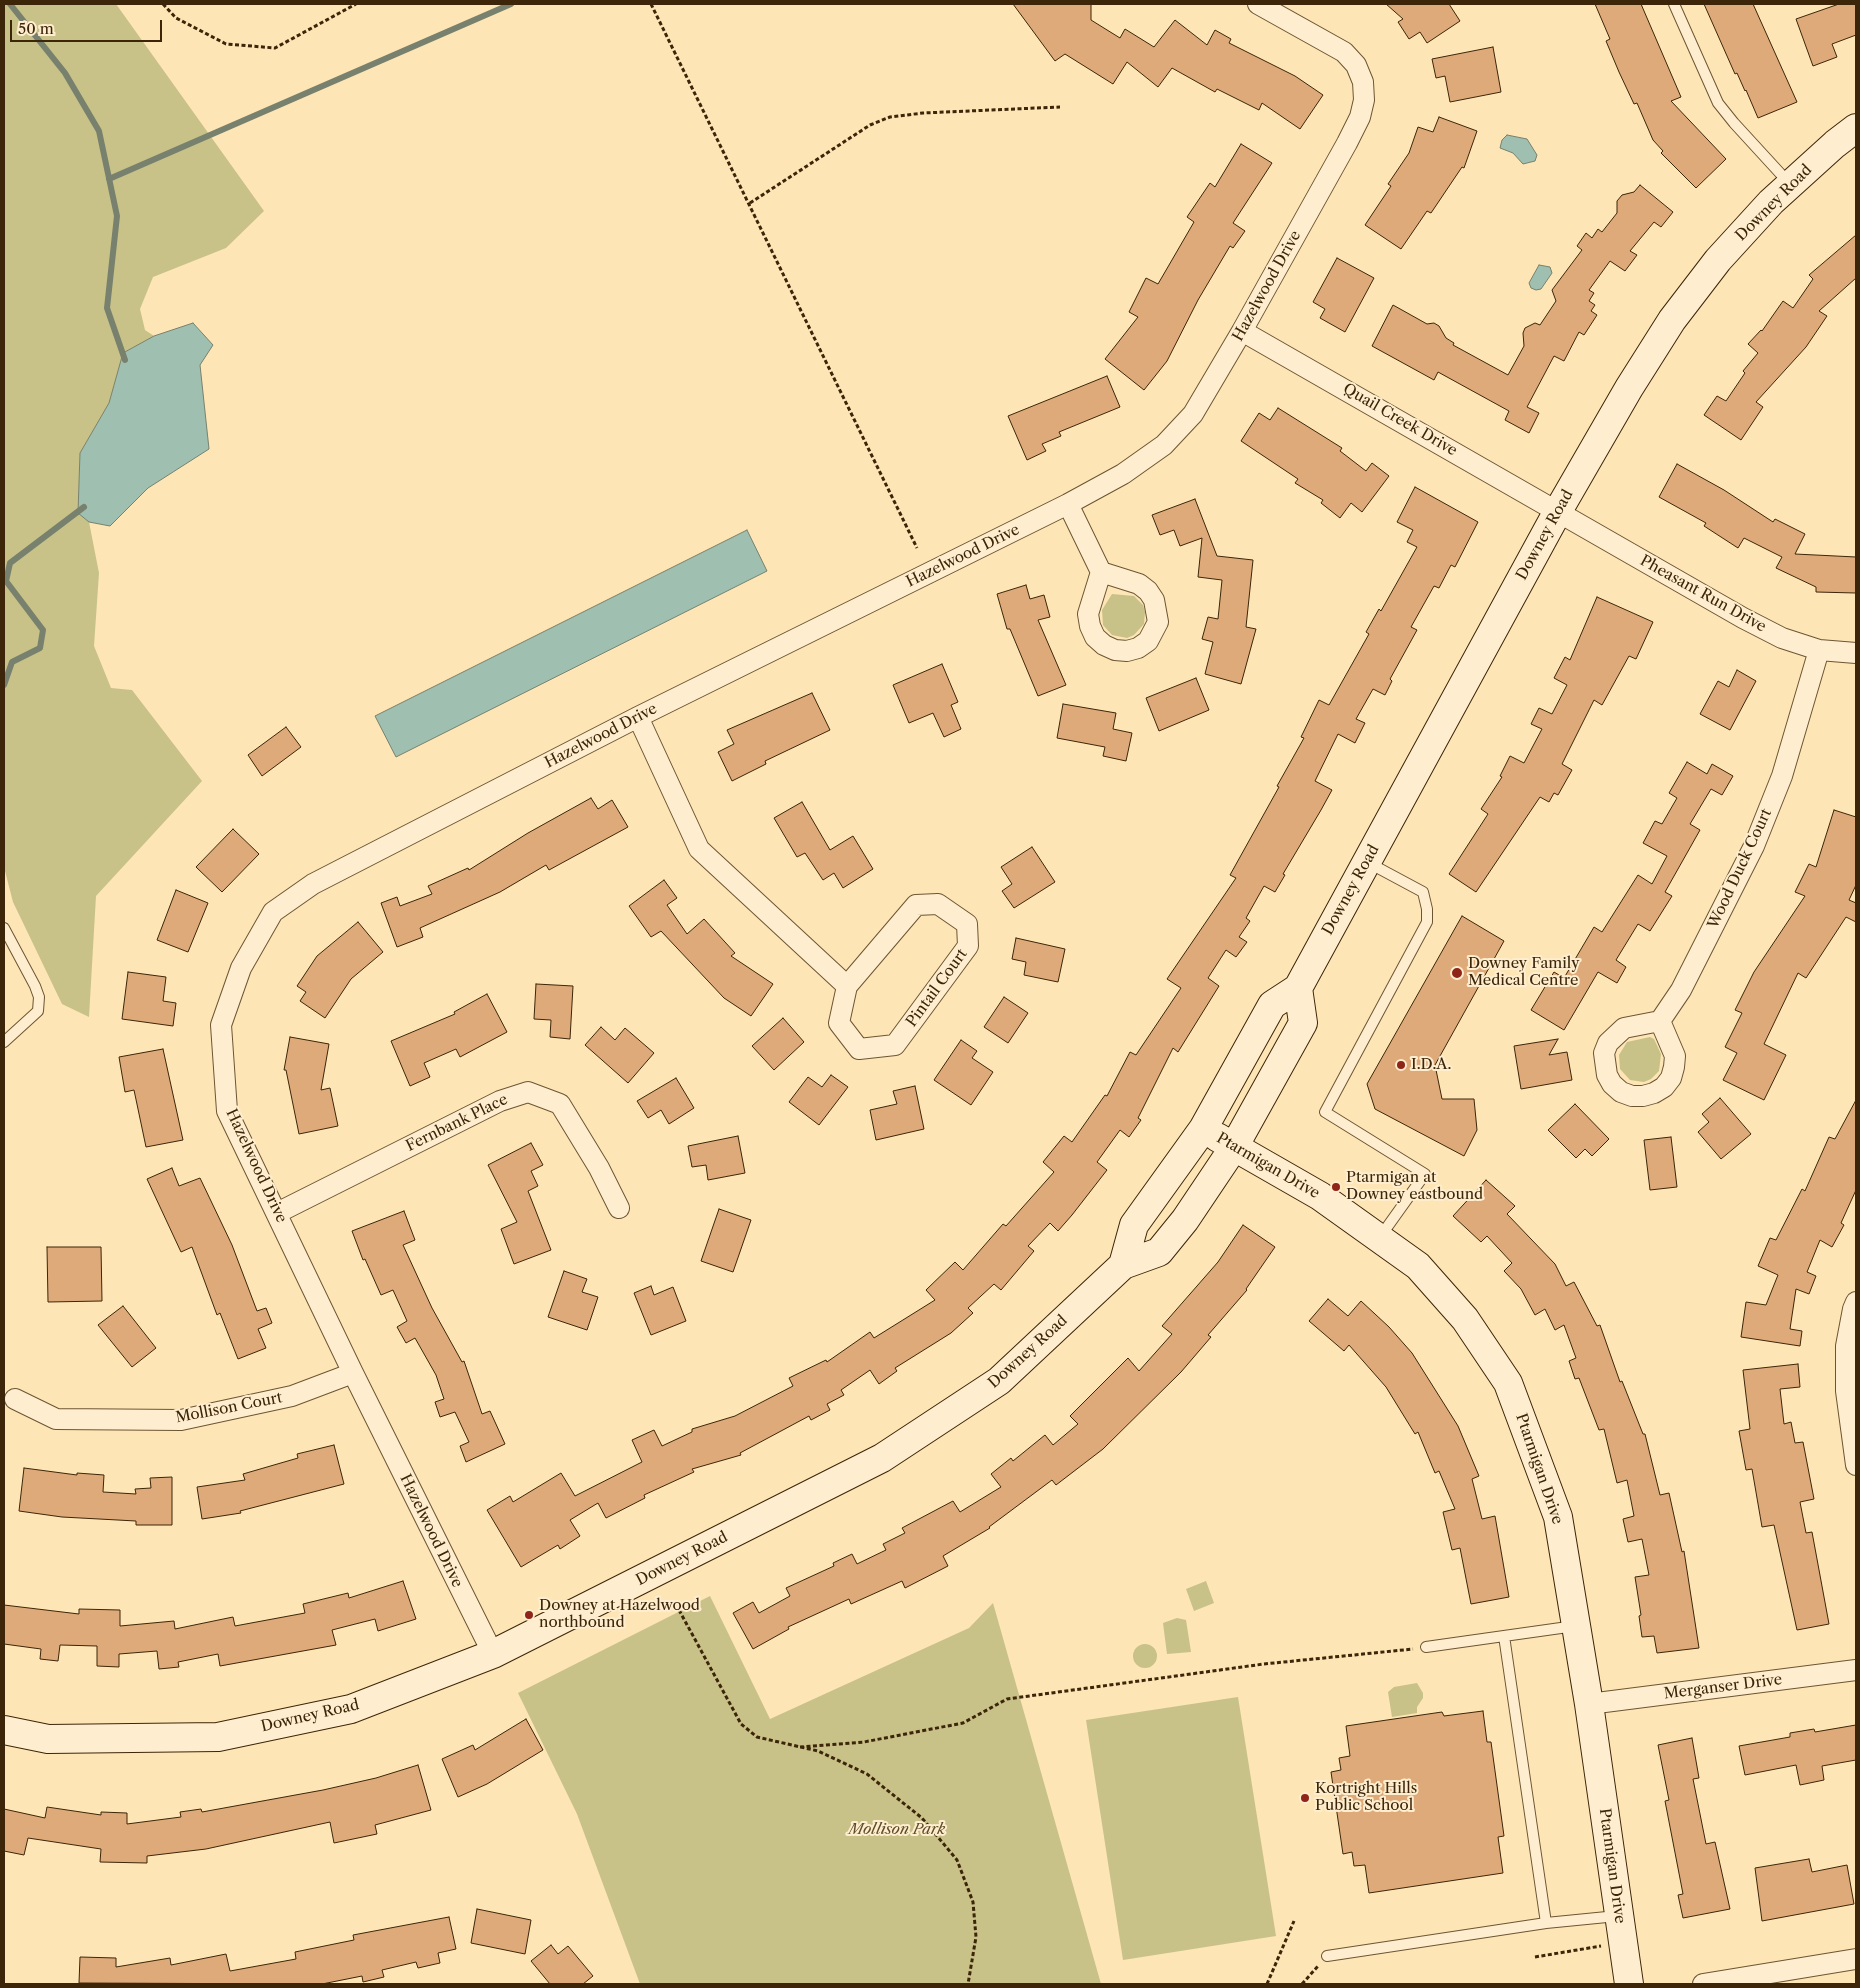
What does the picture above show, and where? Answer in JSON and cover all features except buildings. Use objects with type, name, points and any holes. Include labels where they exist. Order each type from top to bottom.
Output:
[{"type":"main road","name":"Downey Road","points":[[1123,1265],[1134,1225],[1203,1129],[1272,1005],[1298,988],[1558,511],[1629,388],[1672,320],[1718,260],[1790,184],[1856,128]]},
{"type":"main road","name":"Downey Road","points":[[4,1730],[48,1739],[218,1736],[351,1709],[493,1654],[882,1458],[999,1381],[1123,1265],[1159,1252],[1185,1220],[1234,1147],[1303,1024],[1298,988]]},
{"type":"main road","name":"Ptarmigan Drive","points":[[1203,1129],[1320,1196],[1418,1266],[1465,1319],[1508,1383],[1558,1517],[1589,1704],[1629,1984]]},
{"type":"street","name":"Hazelwood Drive","points":[[493,1654],[353,1373],[227,1111],[221,1025],[241,968],[273,912],[313,884],[638,717],[1068,504],[1123,474],[1164,445],[1193,414],[1242,331],[1347,143],[1360,117],[1364,100],[1363,82],[1356,65],[1344,52],[1258,4]]},
{"type":"street","name":"Quail Creek Drive","points":[[1242,331],[1558,511]]},
{"type":"street","points":[[1068,504],[1101,572]]},
{"type":"street","name":"Pheasant Run Drive","points":[[1558,511],[1743,618],[1782,638],[1819,650],[1856,653]]},
{"type":"street","name":"Wood Duck Court","points":[[1660,1021],[1681,990],[1754,846],[1782,776],[1819,650]]},
{"type":"street","points":[[638,717],[699,849],[847,986]]},
{"type":"street","name":"Pintail Court","points":[[938,904],[967,924],[968,946],[895,1045],[859,1049],[839,1023],[847,986],[916,905],[938,904]]},
{"type":"street","name":"Fernbank Place","points":[[276,1213],[500,1100],[528,1092],[560,1104],[599,1168],[619,1208]]},
{"type":"street","points":[[1856,1302],[1846,1346],[1846,1391],[1856,1465]]},
{"type":"street","name":"Mollison Court","points":[[15,1399],[56,1419],[181,1420],[292,1396],[353,1373]]},
{"type":"street","name":"Merganser Drive","points":[[1589,1704],[1856,1670]]},
{"type":"street","points":[[1704,1984],[1856,1959]]},
{"type":"lane","points":[[1674,4],[1718,102],[1734,123],[1790,184]]},
{"type":"lane","points":[[1366,862],[1423,892],[1427,922],[1325,1112],[1426,1174],[1379,1238]]},
{"type":"lane","points":[[4,928],[35,986],[38,1011],[4,1042]]},
{"type":"lane","points":[[1426,1647],[1576,1626]]},
{"type":"lane","points":[[1504,1636],[1546,1923]]},
{"type":"lane","points":[[1327,1956],[1546,1923],[1619,1916]]},
{"type":"path","points":[[163,4],[176,18],[226,44],[275,48],[356,4]]},
{"type":"path","points":[[651,4],[750,203],[917,548]]},
{"type":"path","points":[[750,203],[870,125],[890,117],[923,113],[1060,107]]},
{"type":"path","points":[[679,1610],[741,1724],[757,1737],[818,1751],[867,1774],[922,1818],[957,1860],[973,1902],[976,1937],[968,1984]]},
{"type":"path","points":[[800,1748],[864,1742],[963,1723],[1007,1698],[1264,1664],[1426,1647]]},
{"type":"path","points":[[1267,1984],[1294,1921]]},
{"type":"path","points":[[1535,1957],[1623,1943]]},
{"type":"path","points":[[1302,1984],[1327,1956]]},
{"type":"green space","points":[[4,4],[116,4],[264,211],[226,248],[153,277],[140,309],[145,330],[154,336],[123,353],[109,403],[80,453],[78,512],[89,522],[99,573],[94,646],[111,688],[132,690],[202,781],[96,896],[89,1017],[62,1004],[13,902],[5,871]]},
{"type":"green space","points":[[1112,594],[1134,596],[1143,605],[1145,612],[1144,624],[1134,635],[1127,638],[1112,635],[1103,625],[1102,610]]},
{"type":"green space","points":[[1650,1037],[1654,1039],[1661,1054],[1659,1071],[1651,1079],[1644,1082],[1630,1080],[1620,1069],[1619,1055],[1627,1042]]},
{"type":"green space","points":[[1206,1581],[1214,1603],[1194,1611],[1186,1589]]},
{"type":"green space","name":"Mollison Park","points":[[710,1596],[770,1719],[969,1628],[993,1603],[1101,1984],[640,1984],[577,1814],[518,1693]]},
{"type":"green space","points":[[1177,1618],[1186,1620],[1191,1652],[1167,1654],[1163,1623]]},
{"type":"green space","points":[[1145,1644],[1153,1648],[1157,1656],[1153,1664],[1145,1668],[1137,1664],[1133,1656],[1137,1648]]},
{"type":"green space","points":[[1417,1683],[1423,1693],[1423,1698],[1417,1707],[1417,1713],[1392,1717],[1388,1692],[1394,1687]]},
{"type":"green space","points":[[1238,1697],[1276,1936],[1123,1960],[1086,1720]]},
{"type":"shaded area","points":[[1507,135],[1527,139],[1537,155],[1535,161],[1523,164],[1513,153],[1500,148],[1502,140]]},
{"type":"shaded area","points":[[1539,265],[1550,267],[1552,273],[1541,289],[1536,290],[1531,288],[1529,283]]},
{"type":"shaded area","points":[[193,323],[213,345],[200,365],[209,449],[148,488],[110,526],[89,522],[78,513],[80,453],[109,403],[123,353],[154,336]]},
{"type":"shaded area","points":[[747,530],[767,571],[396,757],[375,716]]},
{"type":"waterway","points":[[10,4],[65,73],[99,131],[117,216],[107,308],[125,360]]},
{"type":"waterway","points":[[109,179],[511,4]]},
{"type":"waterway","points":[[4,685],[12,662],[40,648],[43,630],[6,581],[10,563],[84,507]]},
{"type":"place","name":"Downey Family Medical Centre","points":[[1457,973]]},
{"type":"place","name":"I.D.A.","points":[[1401,1065]]},
{"type":"place","name":"Ptarmigan at Downey eastbound","points":[[1336,1187]]},
{"type":"place","name":"Downey at Hazelwood northbound","points":[[529,1615]]},
{"type":"place","name":"Kortright Hills Public School","points":[[1305,1798]]}]
